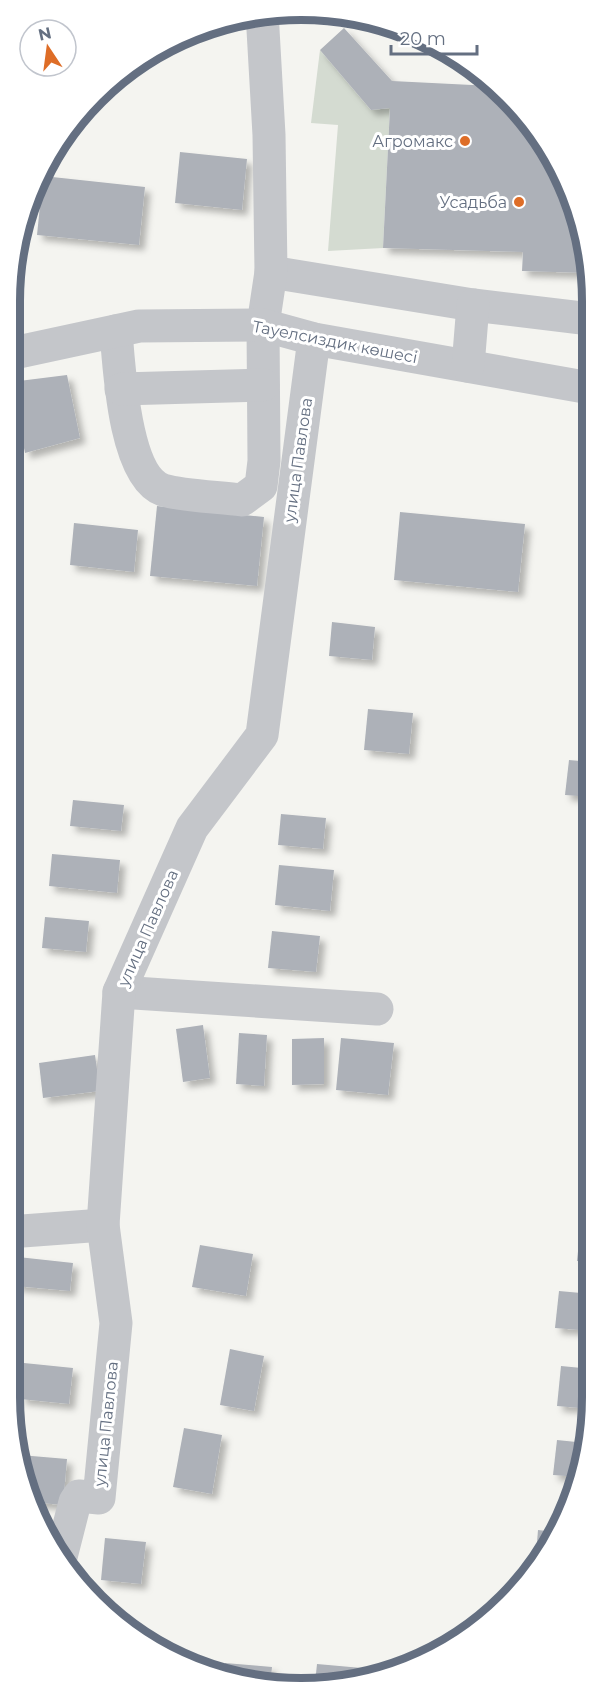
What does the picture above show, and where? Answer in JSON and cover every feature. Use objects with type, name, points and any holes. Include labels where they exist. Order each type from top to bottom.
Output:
[{"type":"street","points":[[116,331],[121,389],[131,436],[144,473],[162,490],[242,500],[261,486],[264,461],[263,325],[271,272],[269,135],[263,22]]},
{"type":"street","points":[[271,272],[473,304],[582,318]]},
{"type":"street","points":[[468,366],[473,304]]},
{"type":"street","name":"Тауелсиздик көшесі","points":[[20,352],[139,326],[263,325],[314,339],[582,387]]},
{"type":"street","name":"улица Павлова","points":[[63,1548],[75,1502],[80,1496],[99,1498],[116,1323],[103,1225],[119,993],[192,828],[262,735],[314,339]]},
{"type":"street","points":[[121,389],[263,386]]},
{"type":"street","points":[[119,993],[377,1009]]},
{"type":"street","points":[[20,1231],[103,1225]]},
{"type":"shaded area","points":[[320,50],[371,110],[390,108],[383,248],[328,251],[338,125],[311,123]]},
{"type":"building","name":"Агромакс","points":[[344,28],[392,81],[482,85],[486,89],[523,129],[553,176],[567,210],[580,273],[522,271],[523,252],[383,248],[390,108],[371,110],[320,50]]},
{"type":"building","points":[[180,152],[247,159],[242,210],[175,203]]},
{"type":"building","points":[[48,177],[145,187],[139,245],[37,235],[41,192]]},
{"type":"building","points":[[67,375],[80,438],[25,453],[20,428],[20,381]]},
{"type":"building","points":[[157,506],[264,517],[257,586],[150,576]]},
{"type":"building","points":[[400,512],[525,524],[518,592],[394,580]]},
{"type":"building","points":[[74,523],[138,530],[134,572],[70,565]]},
{"type":"building","points":[[332,622],[375,627],[372,660],[329,656]]},
{"type":"building","points":[[368,709],[413,713],[409,754],[364,750]]},
{"type":"building","points":[[569,760],[582,761],[582,796],[565,795]]},
{"type":"building","points":[[73,800],[124,805],[121,831],[70,826]]},
{"type":"building","points":[[281,814],[326,818],[323,849],[278,845]]},
{"type":"building","points":[[52,854],[120,860],[117,893],[49,886]]},
{"type":"building","points":[[279,865],[334,870],[330,911],[275,905]]},
{"type":"building","points":[[45,917],[89,921],[86,952],[42,948]]},
{"type":"building","points":[[272,931],[320,936],[316,972],[268,968]]},
{"type":"building","points":[[203,1025],[210,1078],[183,1082],[176,1029]]},
{"type":"building","points":[[239,1033],[267,1035],[264,1086],[236,1084]]},
{"type":"building","points":[[324,1038],[324,1084],[292,1085],[292,1039]]},
{"type":"building","points":[[341,1038],[394,1043],[388,1095],[336,1090]]},
{"type":"building","points":[[95,1055],[100,1091],[43,1098],[39,1063]]},
{"type":"building","points":[[582,1213],[582,1261],[577,1261]]},
{"type":"building","points":[[200,1245],[253,1254],[246,1296],[192,1287]]},
{"type":"building","points":[[20,1257],[73,1263],[70,1291],[20,1286]]},
{"type":"building","points":[[559,1291],[582,1293],[582,1330],[555,1328]]},
{"type":"building","points":[[230,1349],[264,1356],[254,1411],[220,1405]]},
{"type":"building","points":[[24,1363],[73,1368],[69,1404],[20,1399]]},
{"type":"building","points":[[561,1366],[582,1368],[581,1408],[557,1406]]},
{"type":"building","points":[[184,1428],[222,1435],[212,1494],[173,1487]]},
{"type":"building","points":[[557,1440],[578,1442],[570,1476],[553,1475]]},
{"type":"building","points":[[26,1455],[67,1459],[63,1505],[40,1503]]},
{"type":"building","points":[[538,1530],[548,1531],[544,1538],[536,1550]]},
{"type":"building","points":[[105,1538],[146,1542],[141,1584],[101,1580]]},
{"type":"building","points":[[225,1663],[272,1667],[271,1677],[224,1668]]},
{"type":"building","points":[[317,1664],[373,1669],[337,1676],[316,1678]]},
{"type":"place","name":"Агромакс","points":[[465,141]]},
{"type":"place","name":"Усадьба","points":[[519,202]]}]
